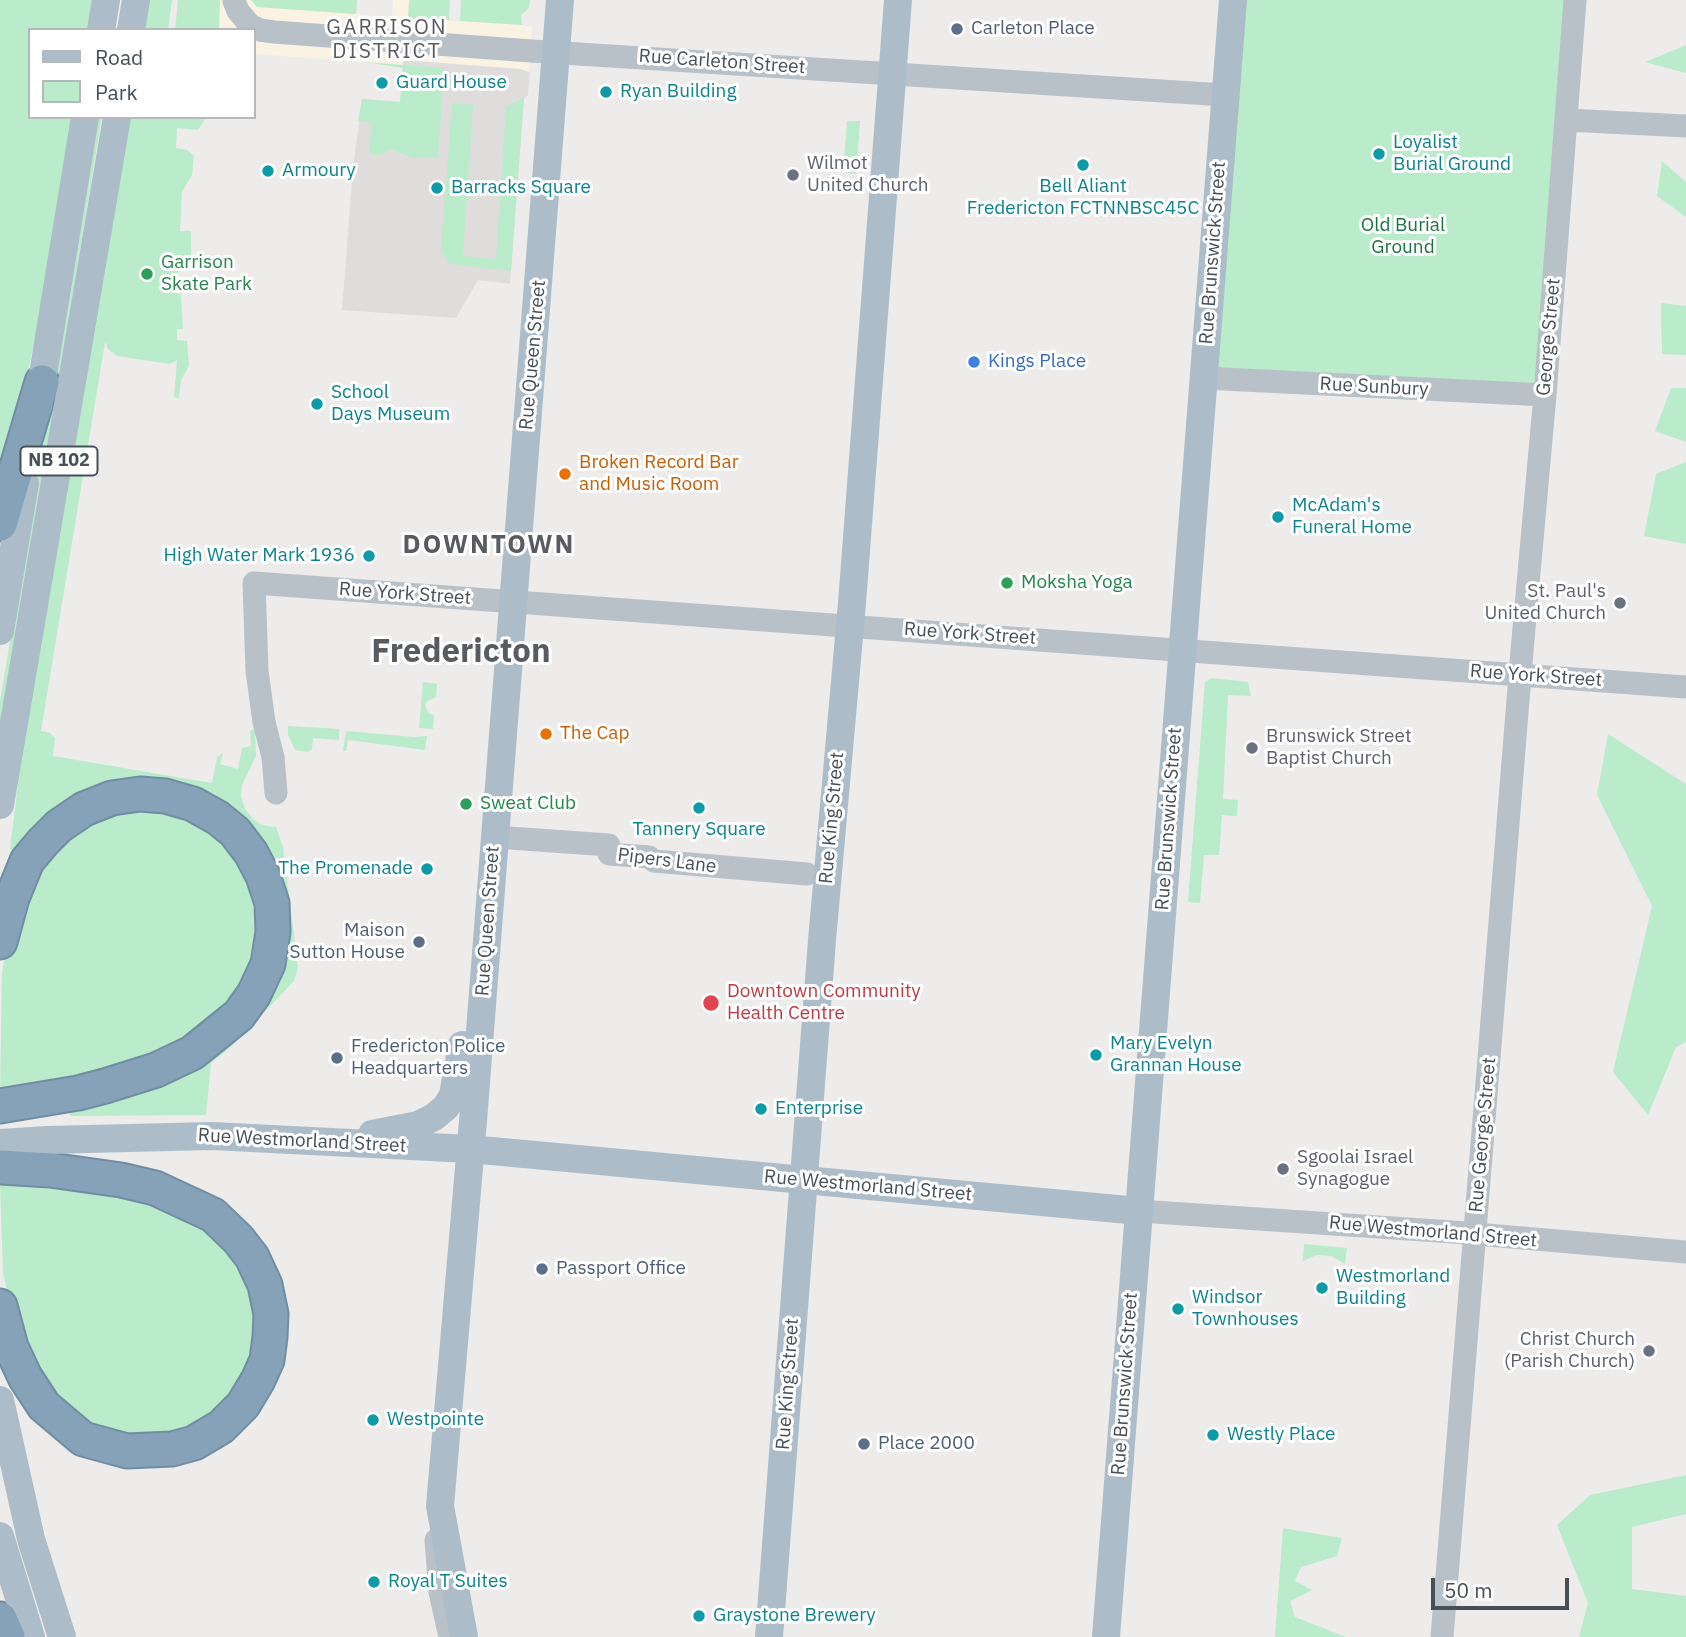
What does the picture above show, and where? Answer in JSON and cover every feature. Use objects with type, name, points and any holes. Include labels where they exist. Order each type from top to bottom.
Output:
[{"type":"highway","points":[[0,524],[42,382]]},
{"type":"highway","points":[[0,942],[12,898],[27,861],[60,826],[84,809],[112,797],[140,794],[165,796],[193,804],[218,818],[235,832],[251,853],[263,876],[272,903],[273,932],[268,964],[254,994],[239,1015],[192,1054],[156,1070],[79,1093],[0,1106]]},
{"type":"highway","points":[[0,1167],[49,1155],[121,1180],[155,1188],[213,1215],[252,1257],[265,1284],[271,1314],[267,1360],[243,1405],[221,1427],[194,1443],[150,1451],[105,1447],[83,1439],[44,1406],[25,1377],[11,1348],[0,1306]]},
{"type":"highway","points":[[0,1619],[8,1637]]},
{"type":"main road","points":[[101,28],[106,0]]},
{"type":"main road","points":[[131,28],[136,0]]},
{"type":"main road","name":"Rue Queen Street","points":[[464,1637],[440,1506],[560,0]]},
{"type":"main road","name":"Rue King Street","points":[[769,1637],[898,0]]},
{"type":"main road","name":"Rue Brunswick Street","points":[[1105,1637],[1233,0]]},
{"type":"main road","name":"NB 102","points":[[0,631],[85,119]]},
{"type":"main road","name":"NB 102","points":[[0,806],[117,119]]},
{"type":"main road","points":[[331,1141],[418,1125],[446,1107],[453,1095],[462,1042],[472,1014],[482,998]]},
{"type":"main road","name":"Rue Westmorland Street","points":[[0,1143],[49,1155],[212,1136],[470,1149],[1139,1211]]},
{"type":"main road","points":[[0,1400],[31,1539],[62,1637]]},
{"type":"main road","points":[[0,1536],[32,1637]]},
{"type":"street","name":"George Street","points":[[1520,674],[1545,395],[1575,0]]},
{"type":"street","name":"Rue Carleton Street","points":[[234,1],[244,19],[260,30],[1225,95]]},
{"type":"street","points":[[1567,120],[1686,126]]},
{"type":"street","name":"Rue Sunbury","points":[[1203,378],[1545,395]]},
{"type":"street","name":"Rue York Street","points":[[276,793],[257,671],[254,583],[1686,687]]},
{"type":"street","name":"Rue George Street","points":[[1442,1637],[1520,674]]},
{"type":"street","name":"Pipers Lane","points":[[495,837],[610,845],[609,854],[649,857],[654,861],[807,874]]},
{"type":"street","name":"Rue Westmorland Street","points":[[1139,1211],[1686,1252]]},
{"type":"street","name":"Rue Queen Street","points":[[440,1506],[436,1529],[437,1562],[440,1592],[450,1637]]},
{"type":"shaded area","points":[[220,0],[251,0],[257,7],[392,17],[393,0],[409,0],[409,18],[532,27],[528,95],[415,66],[256,54],[256,28],[218,28]]},
{"type":"shaded area","points":[[403,60],[530,72],[528,95],[524,98],[510,284],[478,280],[456,318],[342,310],[353,168],[362,99],[400,102]]},
{"type":"green space","points":[[0,0],[94,0],[89,28],[28,28],[28,119],[74,119],[35,339],[0,495]]},
{"type":"green space","points":[[147,0],[172,0],[168,28],[142,28]]},
{"type":"green space","points":[[178,0],[220,0],[219,28],[175,28]]},
{"type":"green space","points":[[251,0],[357,0],[356,14],[257,7]]},
{"type":"green space","points":[[409,0],[450,0],[449,20],[408,18]]},
{"type":"green space","points":[[461,0],[530,0],[529,8],[521,15],[522,25],[460,21]]},
{"type":"green space","name":"Old Burial Ground","points":[[1233,0],[1575,0],[1545,395],[1203,378]]},
{"type":"green space","points":[[1686,45],[1686,73],[1645,62]]},
{"type":"green space","points":[[364,62],[444,68],[438,158],[413,158],[391,149],[380,155],[369,154],[372,123],[358,121],[362,99],[400,102],[403,68]]},
{"type":"green space","points":[[524,97],[511,271],[450,264],[441,251],[452,103],[473,105],[463,256],[496,259],[506,107]]},
{"type":"green space","points":[[98,119],[102,119],[0,737],[0,701]]},
{"type":"green space","points":[[127,119],[205,119],[198,130],[177,128],[176,148],[187,150],[194,156],[192,175],[182,192],[180,231],[191,231],[191,256],[179,256],[176,293],[181,294],[183,329],[177,329],[177,340],[187,341],[189,365],[181,381],[179,398],[174,397],[177,360],[170,364],[117,356],[108,349],[105,342],[41,731],[50,733],[55,738],[53,756],[212,783],[217,757],[223,753],[220,764],[238,769],[242,748],[251,746],[250,731],[255,729],[256,756],[242,785],[241,796],[245,809],[253,819],[262,825],[276,827],[283,847],[298,968],[294,981],[232,1046],[211,1063],[206,1115],[70,1116],[69,1103],[232,1036],[276,883],[163,786],[23,853],[10,849],[20,768]]},
{"type":"green space","points":[[847,121],[860,121],[856,174],[843,172]]},
{"type":"green space","points":[[1662,161],[1686,182],[1686,217],[1657,196]]},
{"type":"green space","points":[[1661,303],[1686,306],[1686,355],[1662,354]]},
{"type":"green space","points":[[1671,388],[1686,388],[1686,442],[1655,431]]},
{"type":"green space","points":[[1686,462],[1686,544],[1644,536],[1656,474]]},
{"type":"green space","points":[[1212,678],[1248,682],[1251,696],[1228,695],[1223,799],[1238,800],[1237,816],[1222,815],[1219,855],[1204,855],[1200,903],[1188,902],[1205,682]]},
{"type":"green space","points":[[423,682],[437,684],[436,697],[425,705],[428,713],[434,715],[433,729],[419,728]]},
{"type":"green space","points":[[288,726],[339,729],[339,740],[313,738],[312,749],[308,752],[295,750],[288,735]]},
{"type":"green space","points":[[346,731],[427,736],[425,750],[348,740],[346,751],[343,751]]},
{"type":"green space","points":[[1608,734],[1686,784],[1686,1042],[1676,1047],[1648,1115],[1613,1072],[1652,906],[1597,795]]},
{"type":"green space","points":[[138,804],[213,825],[259,890],[262,953],[212,1027],[141,1065],[0,1096],[2,971],[23,890],[82,822]]},
{"type":"green space","points":[[0,1184],[162,1199],[230,1246],[259,1299],[256,1361],[206,1425],[140,1443],[74,1421],[20,1344],[3,1273]]},
{"type":"green space","points":[[1304,1244],[1347,1248],[1345,1264],[1331,1256],[1317,1255],[1303,1261]]},
{"type":"green space","points":[[1686,1475],[1686,1514],[1632,1527],[1632,1589],[1686,1596],[1686,1637],[1579,1637],[1588,1603],[1557,1525],[1590,1495]]},
{"type":"green space","points":[[1283,1528],[1342,1538],[1337,1556],[1301,1567],[1295,1581],[1312,1590],[1290,1601],[1295,1617],[1346,1637],[1275,1637]]},
{"type":"place","name":"Carleton Place","points":[[957,29]]},
{"type":"place","name":"Guard House","points":[[382,83]]},
{"type":"place","name":"Ryan Building","points":[[606,92]]},
{"type":"place","name":"Loyalist Burial Ground","points":[[1379,154]]},
{"type":"place","name":"Bell Aliant Fredericton FCTNNBSC45C","points":[[1083,165]]},
{"type":"place","name":"Armoury","points":[[268,171]]},
{"type":"place","name":"Wilmot United Church","points":[[793,175]]},
{"type":"place","name":"Barracks Square","points":[[437,188]]},
{"type":"place","name":"Garrison Skate Park","points":[[147,274]]},
{"type":"place","name":"Kings Place","points":[[974,362]]},
{"type":"place","name":"School Days Museum","points":[[317,404]]},
{"type":"place","name":"Broken Record Bar and Music Room","points":[[565,474]]},
{"type":"place","name":"McAdam's Funeral Home","points":[[1278,517]]},
{"type":"place","name":"High Water Mark 1936","points":[[369,556]]},
{"type":"place","name":"Moksha Yoga","points":[[1007,583]]},
{"type":"place","name":"St. Paul's United Church","points":[[1620,603]]},
{"type":"place","name":"The Cap","points":[[546,734]]},
{"type":"place","name":"Brunswick Street Baptist Church","points":[[1252,748]]},
{"type":"place","name":"Sweat Club","points":[[466,804]]},
{"type":"place","name":"Tannery Square","points":[[699,808]]},
{"type":"place","name":"The Promenade","points":[[427,869]]},
{"type":"place","name":"Maison Sutton House","points":[[419,942]]},
{"type":"place","name":"Downtown Community Health Centre","points":[[711,1003]]},
{"type":"place","name":"Mary Evelyn Grannan House","points":[[1096,1055]]},
{"type":"place","name":"Fredericton Police Headquarters","points":[[337,1058]]},
{"type":"place","name":"Enterprise","points":[[761,1109]]},
{"type":"place","name":"Sgoolai Israel Synagogue","points":[[1283,1169]]},
{"type":"place","name":"Passport Office","points":[[542,1269]]},
{"type":"place","name":"Westmorland Building","points":[[1322,1288]]},
{"type":"place","name":"Windsor Townhouses","points":[[1178,1309]]},
{"type":"place","name":"Christ Church (Parish Church)","points":[[1649,1351]]},
{"type":"place","name":"Westpointe","points":[[373,1420]]},
{"type":"place","name":"Westly Place","points":[[1213,1435]]},
{"type":"place","name":"Place 2000","points":[[864,1444]]},
{"type":"place","name":"Royal T Suites","points":[[374,1582]]},
{"type":"place","name":"Graystone Brewery","points":[[699,1616]]},
{"type":"district","name":"GARRISON DISTRICT","points":[[387,40]]},
{"type":"district","name":"DOWNTOWN","points":[[489,545]]},
{"type":"district","name":"Fredericton","points":[[461,652]]}]
